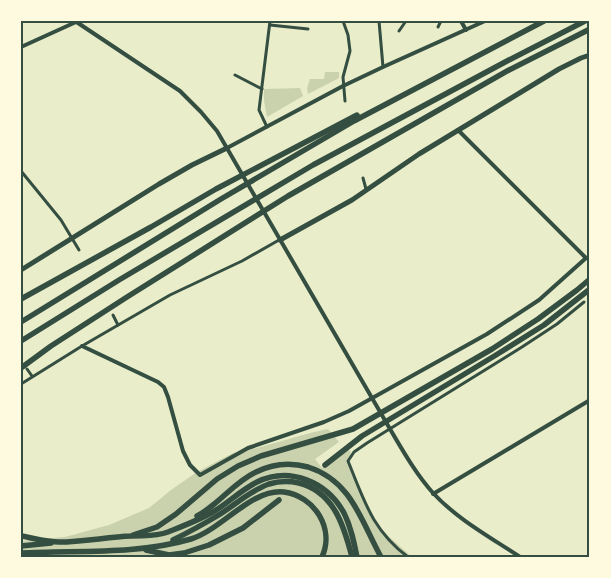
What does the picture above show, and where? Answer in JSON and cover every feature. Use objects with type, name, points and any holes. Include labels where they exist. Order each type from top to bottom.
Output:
[{"type":"highway","points":[[21,322],[220,199],[354,121],[544,21]]},
{"type":"highway","points":[[21,341],[119,280],[314,165],[480,75],[585,21]]},
{"type":"highway","points":[[24,369],[51,346],[288,196],[509,70],[590,29]]},
{"type":"highway","points":[[21,299],[257,167],[341,123],[424,84]]},
{"type":"highway","points":[[132,536],[157,527],[238,466],[261,456],[353,429],[492,349],[538,319],[590,279]]},
{"type":"highway","points":[[325,465],[362,436],[544,325],[590,289]]},
{"type":"highway","points":[[167,532],[213,506],[240,482],[256,472],[282,464],[301,465],[332,479],[348,495],[361,514],[381,557]]},
{"type":"highway","points":[[21,546],[132,536],[154,536],[213,512],[257,482],[282,475],[305,479],[317,484],[328,492],[338,503],[344,514],[351,530],[358,557]]},
{"type":"highway","points":[[166,544],[217,516],[248,494],[271,483],[283,481],[304,484],[324,496],[340,518],[352,557]]},
{"type":"highway","points":[[21,553],[154,547],[192,538],[222,523],[258,497],[283,492],[306,500],[318,512],[326,532],[326,543],[322,557]]},
{"type":"highway","points":[[140,549],[169,555],[184,553],[209,545],[243,528],[279,500]]},
{"type":"highway","points":[[21,536],[57,542]]},
{"type":"main road","points":[[280,240],[352,200],[458,130],[559,69],[590,55]]},
{"type":"main road","points":[[21,270],[159,184],[227,148]]},
{"type":"street","points":[[21,47],[76,21],[180,91],[201,112],[216,130],[227,148],[416,472],[434,494],[451,510],[520,557]]},
{"type":"street","points":[[343,21],[348,35],[350,51],[343,77],[345,101]]},
{"type":"street","points":[[379,21],[383,67]]},
{"type":"street","points":[[399,31],[406,21]]},
{"type":"street","points":[[438,27],[441,21]]},
{"type":"street","points":[[461,21],[466,30]]},
{"type":"street","points":[[227,148],[343,86],[485,21]]},
{"type":"street","points":[[267,127],[259,110],[270,23],[308,29]]},
{"type":"street","points":[[234,76],[262,88]]},
{"type":"street","points":[[82,346],[158,382],[164,387],[183,451],[190,465],[200,475],[248,448],[324,422],[349,411],[487,334],[538,300],[586,258],[458,130]]},
{"type":"street","points":[[21,171],[61,220],[79,250]]},
{"type":"street","points":[[363,178],[366,189]]},
{"type":"street","points":[[21,384],[170,295],[242,261],[280,240]]},
{"type":"street","points":[[408,557],[387,539],[374,521],[360,493],[348,461],[354,452],[522,347],[557,324],[584,302]]},
{"type":"street","points":[[113,315],[118,325]]},
{"type":"street","points":[[24,369],[32,376]]},
{"type":"street","points":[[434,494],[590,400]]},
{"type":"green space","points":[[325,72],[339,72],[339,78],[308,94],[307,88],[310,79],[324,79]]},
{"type":"green space","points":[[300,88],[303,96],[267,117],[264,89]]},
{"type":"green space","points":[[328,429],[339,442],[315,459],[322,468],[348,449],[351,452],[348,461],[378,527],[412,557],[21,557],[21,541],[65,537],[109,525],[149,508],[197,472],[233,453]]}]
